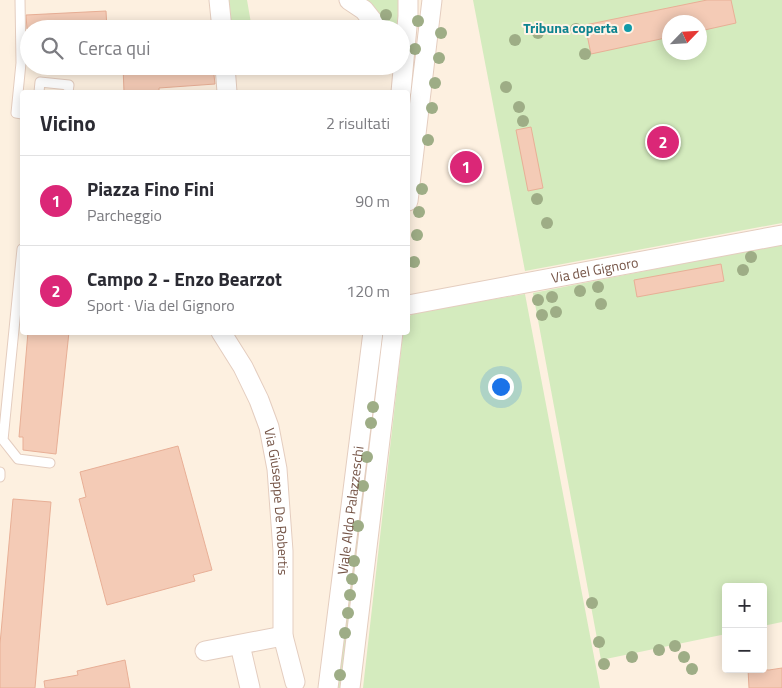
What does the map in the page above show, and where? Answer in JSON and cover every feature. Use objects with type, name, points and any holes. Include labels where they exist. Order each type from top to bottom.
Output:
[{"type":"street","points":[[219,0],[221,20]]},
{"type":"street","points":[[350,0],[364,10],[372,20]]},
{"type":"street","points":[[408,0],[408,20]]},
{"type":"street","points":[[410,184],[432,0]]},
{"type":"street","points":[[225,75],[226,90]]},
{"type":"street","name":"Via del Gignoro","points":[[410,305],[782,235]]},
{"type":"street","name":"Via Giuseppe De Robertis","points":[[223,335],[243,367],[259,400],[269,427],[277,469],[283,550],[283,636],[295,682]]},
{"type":"street","name":"Viale Aldo Palazzeschi","points":[[328,688],[373,335]]},
{"type":"street","name":"Viale Aldo Palazzeschi","points":[[350,688],[393,335]]},
{"type":"street","points":[[206,651],[283,636]]},
{"type":"street","points":[[240,645],[250,688]]},
{"type":"lane","points":[[20,0],[20,20]]},
{"type":"lane","points":[[20,73],[16,113],[20,114]]},
{"type":"lane","points":[[39,90],[40,82],[69,85],[68,90]]},
{"type":"lane","points":[[20,268],[3,440],[18,458],[50,463]]},
{"type":"lane","points":[[0,472],[0,477]]},
{"type":"green space","points":[[224,0],[247,0],[250,20],[226,20]]},
{"type":"green space","points":[[363,0],[399,0],[398,20],[379,20]]},
{"type":"green space","points":[[473,0],[782,0],[782,223],[525,271]]},
{"type":"green space","points":[[782,244],[782,622],[767,625],[767,583],[722,583],[722,635],[601,660],[533,293]]},
{"type":"green space","points":[[525,294],[600,688],[363,688],[403,335],[410,335],[410,316],[416,312]]},
{"type":"green space","points":[[378,335],[384,335],[340,688],[335,688]]},
{"type":"building","name":"Tribuna coperta","points":[[707,0],[731,0],[736,23],[707,29],[707,15],[662,15],[662,39],[591,54],[585,25]]},
{"type":"building","points":[[106,11],[106,20],[26,20],[26,15]]},
{"type":"building","points":[[123,75],[214,75],[215,84],[159,88],[159,90],[124,90]]},
{"type":"building","points":[[531,127],[543,188],[528,191],[516,130]]},
{"type":"building","points":[[721,264],[724,281],[637,297],[634,280]]},
{"type":"building","points":[[28,335],[69,335],[56,454],[23,450],[23,437],[19,437]]},
{"type":"building","points":[[178,446],[212,570],[193,575],[195,581],[107,605],[79,499],[86,497],[80,472]]},
{"type":"building","points":[[13,499],[51,502],[35,688],[0,688],[0,644]]},
{"type":"building","points":[[125,660],[130,688],[45,688],[44,681],[78,675],[77,671]]},
{"type":"building","points":[[782,668],[782,688],[749,688],[748,673],[767,673],[767,670]]},
{"type":"place","name":"Tribuna coperta","points":[[628,28]]},
{"type":"place","name":"Campo 2 - Enzo Bearzot","points":[[663,142]]},
{"type":"place","name":"Piazza Fino Fini","points":[[466,167]]}]
